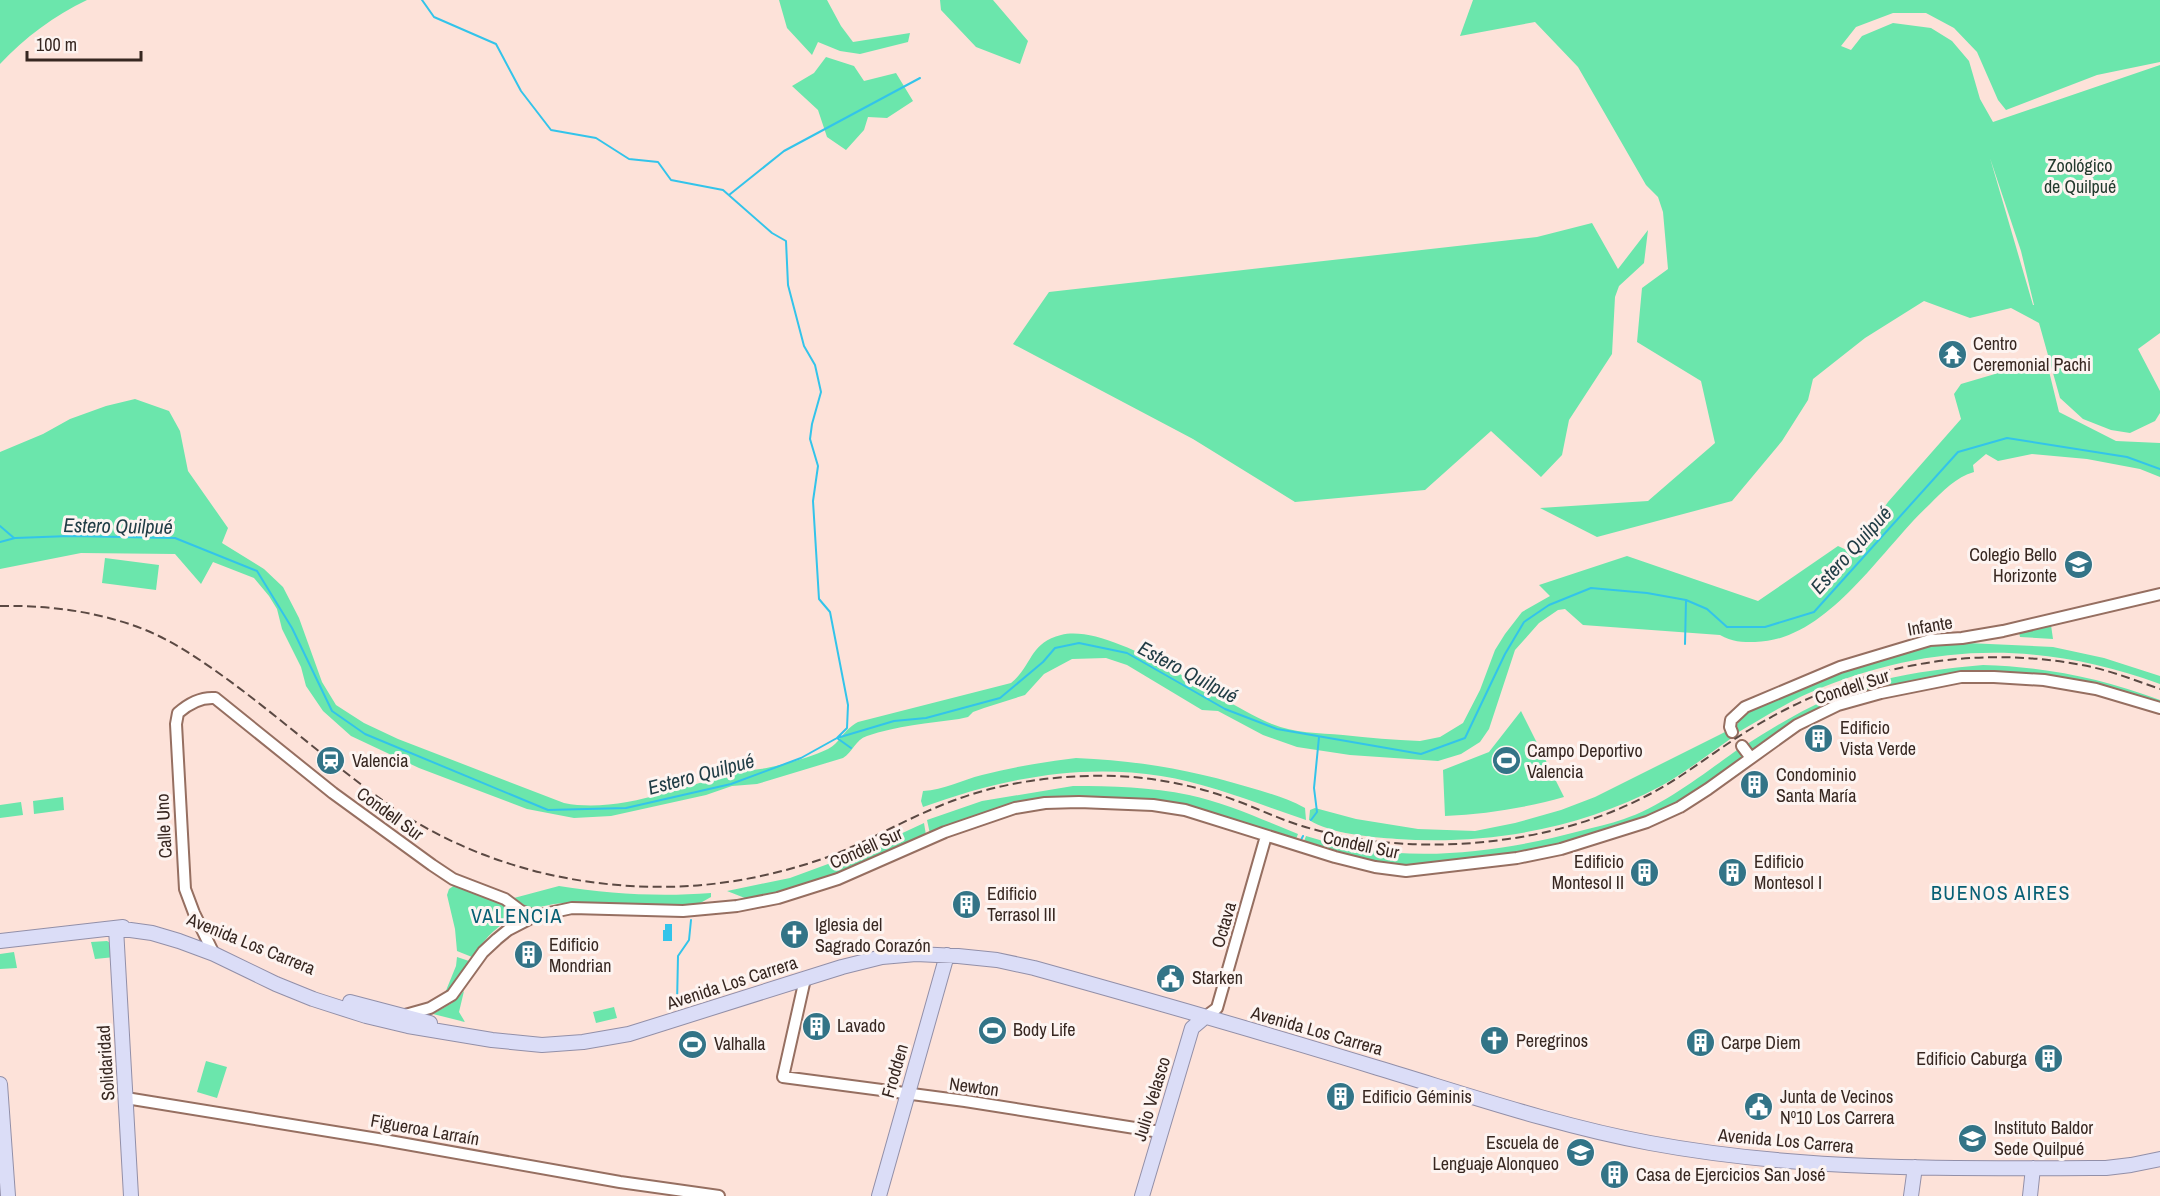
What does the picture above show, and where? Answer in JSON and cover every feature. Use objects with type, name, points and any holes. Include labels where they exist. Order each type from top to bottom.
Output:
[{"type":"main road","name":"Avenida Los Carrera","points":[[0,941],[116,928],[165,936],[211,949],[332,996],[405,1015],[475,1037]]},
{"type":"main road","name":"Solidaridad","points":[[116,928],[131,1196]]},
{"type":"main road","name":"Avenida Los Carrera","points":[[211,949],[276,984],[335,1006],[400,1025],[542,1045],[598,1040],[644,1030],[842,967],[882,957],[916,954],[997,960],[1026,966],[1205,1017],[1505,1106],[1637,1140],[1723,1155],[1777,1161],[1915,1167],[2106,1168],[2160,1159]]},
{"type":"main road","name":"Frodden","points":[[879,1196],[947,955]]},
{"type":"main road","name":"Julio Velasco","points":[[1142,1196],[1192,1028],[1205,1017]]},
{"type":"main road","points":[[0,1083],[8,1190]]},
{"type":"main road","points":[[1911,1196],[1915,1167]]},
{"type":"main road","points":[[2030,1196],[2033,1168]]},
{"type":"street","name":"Infante","points":[[1732,732],[1731,720],[1745,707],[1840,667],[1930,640],[1962,638],[2003,631],[2160,594]]},
{"type":"street","name":"Condell Sur","points":[[405,1015],[430,1008],[452,995],[483,952],[508,930],[535,916],[561,909],[683,911],[736,906],[778,898],[849,875],[955,828],[1016,808],[1045,803],[1118,803],[1175,808],[1335,857],[1406,871],[1517,858],[1561,849],[1647,822],[1680,807],[1797,725],[1838,705],[1881,693],[1961,677],[1994,676],[2044,680],[2096,689],[2160,708]]},
{"type":"street","name":"Condell Sur","points":[[196,702],[215,698],[305,771],[432,865],[453,879],[505,899],[514,907],[535,916]]},
{"type":"street","name":"Calle Uno","points":[[196,702],[178,713],[176,724],[180,823],[185,889],[211,949]]},
{"type":"street","points":[[1742,746],[1751,758]]},
{"type":"street","name":"Octava","points":[[1205,1017],[1217,1008],[1266,836]]},
{"type":"street","points":[[508,930],[516,916],[514,907]]},
{"type":"street","name":"Newton","points":[[806,979],[783,1077],[965,1101],[1160,1132]]},
{"type":"street","name":"Figueroa Larraín","points":[[126,1098],[620,1182],[719,1196]]},
{"type":"green space","points":[[0,0],[87,0],[40,28],[0,64]]},
{"type":"green space","points":[[779,0],[827,0],[853,42],[910,33],[908,42],[860,54],[840,51],[818,42],[812,55],[787,28]]},
{"type":"green space","points":[[940,0],[993,0],[1028,41],[1020,64],[976,47],[941,10]]},
{"type":"green space","name":"Zoológico de Quilpué","points":[[1473,0],[2160,0],[2160,62],[2097,75],[2006,110],[1998,100],[1977,52],[1954,28],[1926,13],[1893,13],[1856,27],[1841,46],[1851,50],[1862,36],[1893,23],[1931,28],[1952,41],[1969,61],[1980,99],[1993,122],[2160,65],[2160,333],[2138,349],[2160,391],[2160,413],[2155,421],[2130,433],[2111,430],[2083,419],[2060,398],[2039,323],[2011,308],[1970,318],[1924,301],[1865,338],[1813,379],[1808,400],[1782,441],[1732,501],[1597,537],[1540,508],[1648,501],[1715,443],[1701,381],[1637,342],[1642,288],[1668,269],[1663,212],[1658,197],[1646,185],[1578,67],[1535,22],[1460,36]],"holes":[[[1990,158],[2021,251],[2034,305]]]},
{"type":"green space","points":[[826,57],[854,66],[864,81],[896,73],[913,101],[887,118],[868,117],[864,130],[846,150],[827,137],[818,110],[792,86],[814,73]]},
{"type":"green space","points":[[1592,223],[1618,269],[1648,230],[1644,263],[1619,286],[1615,297],[1612,354],[1569,420],[1562,455],[1541,477],[1491,431],[1425,490],[1295,502],[1193,439],[1013,344],[1049,292],[1537,237]]},
{"type":"green space","points":[[2046,359],[2059,412],[2116,441],[2160,443],[2160,477],[2140,469],[2087,459],[2032,454],[1998,461],[1986,454],[1973,465],[1974,472],[1956,481],[1911,523],[1852,590],[1830,610],[1806,626],[1781,638],[1741,642],[1720,635],[1583,625],[1565,609],[1558,610],[1539,623],[1515,650],[1489,729],[1480,742],[1461,754],[1438,761],[1350,755],[1297,747],[1263,735],[1218,711],[1202,710],[1127,665],[1106,658],[1072,659],[1044,674],[1025,695],[973,712],[968,717],[901,727],[867,736],[843,758],[757,784],[732,786],[706,795],[611,816],[574,818],[527,809],[419,768],[351,736],[323,711],[306,686],[301,667],[282,629],[277,609],[254,578],[213,562],[201,584],[175,554],[81,553],[0,569],[0,452],[43,434],[70,419],[106,406],[135,399],[169,411],[180,431],[188,471],[228,528],[222,543],[264,569],[283,587],[299,618],[322,682],[336,705],[364,723],[398,739],[564,803],[606,805],[628,802],[735,773],[785,764],[807,757],[832,746],[858,722],[1011,683],[1043,643],[1061,635],[1083,634],[1109,640],[1166,667],[1250,714],[1280,727],[1307,732],[1420,741],[1440,737],[1463,723],[1480,690],[1495,650],[1505,634],[1522,612],[1550,596],[1539,585],[1627,556],[1758,601],[1838,546],[1853,553],[1888,502],[1961,419],[1954,394],[1961,384]]},
{"type":"green space","points":[[105,558],[159,565],[156,590],[102,583]]},
{"type":"green space","points":[[2051,625],[2053,639],[2020,637],[2019,632]]},
{"type":"green space","points":[[1945,642],[2053,647],[2104,658],[2160,676],[2160,684],[2115,670],[2071,660],[2027,654],[1984,653],[1940,656],[1897,664],[1853,676],[1800,697],[1737,733],[1736,727],[1742,714],[1847,669],[1897,653]]},
{"type":"green space","points":[[1983,665],[2029,668],[2073,675],[2138,692],[2160,700],[2160,703],[2125,692],[2059,678],[1994,672],[1960,674],[1890,685],[1846,697],[1804,716],[1755,749],[1748,749],[1744,746],[1810,707],[1863,685],[1894,677]]},
{"type":"green space","name":"Campo Deportivo Valencia","points":[[1521,711],[1564,797],[1505,810],[1445,816],[1443,770],[1489,752]]},
{"type":"green space","points":[[1725,732],[1733,737],[1661,786],[1598,813],[1533,831],[1465,839],[1397,839],[1340,832],[1309,820],[1310,810],[1315,808],[1356,819],[1418,829],[1475,831],[1515,823],[1561,810],[1595,797]]},
{"type":"green space","points":[[1740,748],[1744,753],[1744,759],[1706,788],[1644,820],[1550,849],[1411,867],[1383,864],[1302,846],[1306,836],[1374,851],[1443,853],[1477,851],[1546,839],[1613,822],[1654,806],[1684,788]]},
{"type":"green space","points":[[1076,758],[1163,767],[1226,781],[1298,804],[1305,808],[1306,820],[1198,784],[1130,772],[1100,771],[1040,776],[1011,781],[923,807],[921,801],[923,791],[1005,770]]},
{"type":"green space","points":[[1073,786],[1160,790],[1189,795],[1231,807],[1298,834],[1294,844],[1180,806],[1057,799],[930,834],[927,820],[982,801]]},
{"type":"green space","points":[[63,797],[64,810],[34,814],[33,801]]},
{"type":"green space","points":[[21,802],[23,815],[0,818],[0,805]]},
{"type":"green space","points":[[924,823],[926,835],[829,879],[750,900],[727,891],[790,878],[866,850]]},
{"type":"green space","points":[[455,885],[501,903],[510,909],[508,918],[490,934],[472,957],[457,951],[455,929],[447,895],[449,889]]},
{"type":"green space","points":[[559,886],[635,894],[711,893],[711,897],[695,906],[575,902],[530,909],[514,898]]},
{"type":"green space","points":[[107,941],[112,944],[115,957],[95,959],[91,942]]},
{"type":"green space","points":[[14,952],[17,968],[0,969],[0,954]]},
{"type":"green space","points":[[457,957],[469,961],[445,993],[456,966]]},
{"type":"green space","points":[[464,991],[459,1012],[465,1022],[433,1014],[452,1003]]},
{"type":"green space","points":[[614,1007],[617,1018],[596,1023],[593,1012]]},
{"type":"green space","points":[[206,1061],[227,1067],[217,1098],[197,1092]]},
{"type":"water","points":[[665,924],[672,924],[672,941],[663,941]]},
{"type":"waterway","points":[[422,0],[434,17],[496,44],[521,91],[551,130],[596,138],[629,159],[658,162],[671,180],[723,190],[772,233],[786,241],[788,285],[804,346],[815,365],[821,392],[810,439],[818,466],[813,501],[819,599],[830,612],[848,705],[847,728],[837,738],[851,748]]},
{"type":"waterway","points":[[729,195],[784,151],[920,78]]},
{"type":"waterway","name":"Estero Quilpué","points":[[0,542],[15,538],[70,536],[175,538],[257,571],[292,628],[332,711],[365,734],[548,810],[626,808],[731,784],[801,758],[837,738],[894,721],[926,718],[1000,698],[1043,662],[1055,648],[1079,643],[1127,653],[1225,709],[1277,729],[1421,754],[1465,738],[1505,654],[1524,622],[1549,605],[1591,588],[1647,593],[1686,600],[1707,609],[1727,627],[1765,627],[1814,612],[1958,452],[2007,438],[2127,457],[2160,469]]},
{"type":"waterway","points":[[0,526],[14,538]]},
{"type":"waterway","points":[[1685,644],[1686,600]]},
{"type":"waterway","points":[[1311,820],[1317,812],[1314,788],[1319,737]]},
{"type":"waterway","points":[[1301,840],[1303,836]]},
{"type":"waterway","points":[[677,1004],[678,956],[689,940],[691,920]]},
{"type":"railway","points":[[0,606],[57,608],[94,614],[130,624],[169,641],[227,679],[392,807],[425,828],[460,845],[497,860],[534,871],[573,879],[651,887],[724,882],[792,868],[840,852],[959,798],[1014,784],[1070,777],[1145,778],[1183,785],[1219,795],[1302,826],[1378,842],[1430,845],[1508,839],[1563,828],[1635,802],[1665,786],[1749,730],[1788,709],[1868,676],[1910,666],[1995,657],[2038,659],[2092,667],[2160,689]]},
{"type":"place","name":"Centro Ceremonial Pachi","points":[[1952,354]]},
{"type":"place","name":"Colegio Bello Horizonte","points":[[2078,565]]},
{"type":"place","name":"Edificio Vista Verde","points":[[1819,738]]},
{"type":"place","name":"Valencia","points":[[331,761]]},
{"type":"place","name":"Campo Deportivo Valencia","points":[[1506,761]]},
{"type":"place","name":"Condominio Santa María","points":[[1755,785]]},
{"type":"place","name":"Edificio Montesol II","points":[[1645,872]]},
{"type":"place","name":"Edificio Montesol I","points":[[1733,872]]},
{"type":"place","name":"Edificio Terrasol III","points":[[966,904]]},
{"type":"place","name":"Iglesia del Sagrado Corazón","points":[[794,935]]},
{"type":"place","name":"Edificio Mondrian","points":[[528,955]]},
{"type":"place","name":"Starken","points":[[1171,978]]},
{"type":"place","name":"Lavado","points":[[816,1026]]},
{"type":"place","name":"Body Life","points":[[992,1030]]},
{"type":"place","name":"Peregrinos","points":[[1495,1041]]},
{"type":"place","name":"Carpe Diem","points":[[1700,1043]]},
{"type":"place","name":"Valhalla","points":[[693,1044]]},
{"type":"place","name":"Edificio Caburga","points":[[2048,1059]]},
{"type":"place","name":"Edificio Géminis","points":[[1341,1097]]},
{"type":"place","name":"Junta de Vecinos Nº10 Los Carrera","points":[[1759,1107]]},
{"type":"place","name":"Instituto Baldor Sede Quilpué","points":[[1973,1138]]},
{"type":"place","name":"Escuela de Lenguaje Alonqueo","points":[[1580,1153]]},
{"type":"place","name":"Casa de Ejercicios San José","points":[[1615,1175]]},
{"type":"district","name":"BUENOS AIRES","points":[[2001,893]]},
{"type":"district","name":"VALENCIA","points":[[517,916]]}]
